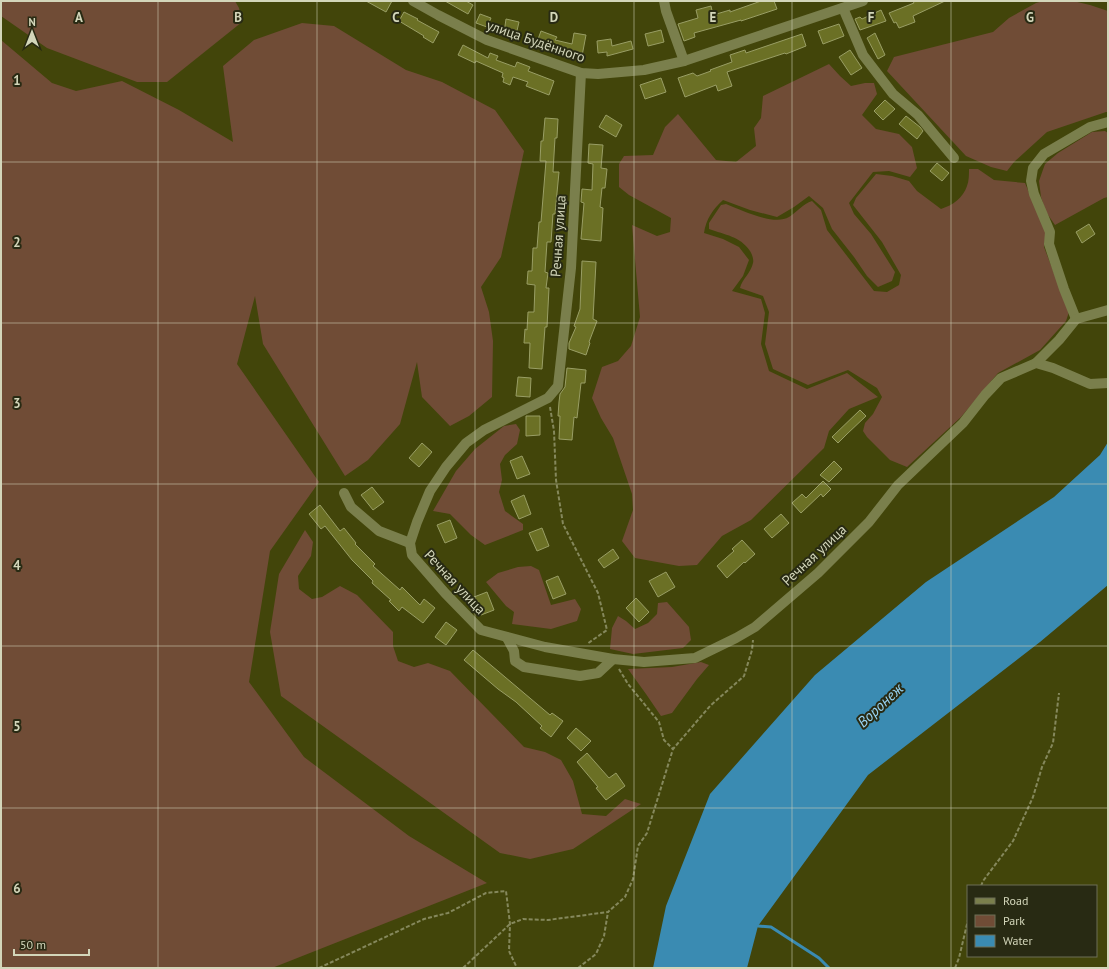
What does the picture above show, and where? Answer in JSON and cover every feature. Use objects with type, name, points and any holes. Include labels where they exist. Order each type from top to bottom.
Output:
[{"type":"street","name":"улица Будённого","points":[[413,1],[487,40],[581,73],[598,74],[644,70],[684,61],[863,1]]},
{"type":"street","points":[[664,1],[684,61]]},
{"type":"street","points":[[843,8],[863,55],[893,94],[918,114],[954,158]]},
{"type":"street","name":"Речная улица","points":[[581,73],[571,268],[558,386],[548,398],[484,430],[466,443],[446,466],[430,491],[410,543],[412,555],[444,593],[481,630],[545,647],[613,659],[644,662],[695,658],[755,627],[818,573],[864,527],[898,485],[963,423],[985,395],[1001,378],[1036,363]]},
{"type":"street","points":[[1076,319],[1049,244],[1050,232],[1034,194],[1031,181],[1033,168],[1044,154],[1090,127],[1108,122]]},
{"type":"street","points":[[1108,310],[1076,319],[1059,340],[1036,363],[1053,368],[1090,384],[1108,383]]},
{"type":"street","points":[[344,493],[351,507],[379,531],[410,543]]},
{"type":"street","points":[[507,638],[514,651],[515,661],[524,667],[580,676],[598,673],[613,659]]},
{"type":"path","points":[[548,398],[554,431],[556,480],[563,524],[598,593],[607,630],[576,652]]},
{"type":"path","points":[[463,968],[510,924],[523,919],[548,920],[608,912],[626,898],[633,879],[638,846],[647,833],[673,749],[710,706],[744,676],[752,650],[755,627]]},
{"type":"path","points":[[613,659],[628,684],[659,722],[664,740],[673,749]]},
{"type":"path","points":[[981,885],[1014,841],[1033,797],[1042,766],[1053,743],[1059,693]]},
{"type":"path","points":[[319,968],[424,919],[448,913],[486,893],[506,891],[510,924],[508,951],[517,968]]},
{"type":"path","points":[[578,968],[596,954],[604,936],[608,912]]},
{"type":"path","points":[[955,968],[959,958],[967,924]]},
{"type":"green space","points":[[1,1],[235,1],[239,8],[242,22],[167,82],[137,82],[47,48],[1,16]]},
{"type":"green space","points":[[1043,1],[1073,1],[1108,11],[1108,112],[1047,132],[1014,162],[1007,171],[991,167],[966,156],[887,71],[894,57],[993,32],[1009,18],[1036,3]]},
{"type":"green space","points":[[302,23],[334,26],[406,70],[442,82],[495,110],[524,151],[501,257],[481,287],[489,312],[493,341],[492,397],[469,416],[450,426],[422,397],[417,362],[400,424],[368,460],[345,476],[263,344],[255,296],[237,364],[319,482],[270,551],[249,682],[304,757],[409,836],[487,883],[272,968],[1,968],[1,40],[52,83],[76,91],[122,81],[179,110],[233,142],[223,66],[254,40]]},
{"type":"green space","points":[[829,64],[851,86],[874,83],[877,94],[862,115],[876,129],[899,134],[912,147],[917,168],[910,177],[889,171],[873,172],[849,203],[854,214],[871,234],[895,272],[892,281],[878,287],[867,276],[832,229],[823,208],[809,196],[777,217],[750,210],[723,200],[710,215],[706,223],[704,233],[723,239],[739,247],[749,260],[743,276],[732,291],[761,299],[765,313],[761,344],[769,371],[807,389],[847,373],[878,397],[849,409],[829,431],[824,448],[751,520],[722,536],[697,565],[679,566],[635,558],[622,541],[633,510],[632,494],[613,438],[601,418],[592,398],[602,367],[618,361],[631,346],[640,317],[632,225],[657,236],[670,232],[671,218],[629,195],[619,187],[619,164],[624,156],[653,155],[665,127],[678,114],[716,160],[736,162],[756,146],[754,128],[761,118],[763,96]]},
{"type":"green space","points":[[1105,131],[1108,133],[1108,197],[1055,225],[1046,212],[1041,197],[1039,181],[1045,164],[1058,153],[1092,132]]},
{"type":"green space","points":[[969,169],[978,169],[994,180],[1025,183],[1046,233],[1044,247],[1069,312],[1066,321],[1040,350],[998,373],[961,417],[907,467],[890,460],[863,431],[865,423],[873,414],[882,397],[877,388],[848,370],[808,385],[773,369],[765,344],[769,312],[763,296],[740,288],[752,267],[753,260],[750,251],[737,239],[709,229],[709,223],[721,205],[726,204],[758,216],[775,220],[789,217],[812,201],[821,210],[827,230],[874,291],[887,292],[899,285],[901,275],[882,242],[853,205],[856,198],[876,174],[892,176],[909,181],[917,191],[941,209],[953,203],[963,194],[968,184]]},
{"type":"green space","points":[[516,424],[520,430],[517,444],[505,455],[500,464],[502,480],[499,492],[505,511],[523,524],[523,530],[485,545],[471,535],[450,514],[433,511],[456,471],[475,449],[504,426]]},
{"type":"green space","points":[[305,530],[313,542],[311,556],[298,576],[299,589],[312,599],[322,597],[340,586],[357,595],[393,632],[393,646],[398,661],[414,667],[428,663],[450,671],[524,747],[545,752],[561,760],[573,781],[582,814],[606,816],[625,799],[641,804],[573,849],[530,859],[500,853],[281,696],[270,632],[279,574]]},
{"type":"green space","points":[[531,566],[539,570],[551,605],[575,599],[581,609],[577,621],[551,629],[512,624],[514,612],[506,606],[486,582],[498,573],[518,567]]},
{"type":"green space","points":[[667,602],[689,627],[691,640],[683,648],[633,654],[610,649],[612,628],[618,616],[635,629],[648,623],[657,614],[658,603]]},
{"type":"green space","points":[[701,662],[709,665],[672,713],[661,716],[628,669],[672,667]]},
{"type":"water","name":"Воронеж","points":[[1108,442],[1108,585],[1040,642],[868,775],[758,926],[747,968],[653,968],[666,906],[710,794],[815,675],[926,582],[1054,497],[1100,455]]},
{"type":"building","points":[[366,1],[392,1],[386,12]]},
{"type":"building","points":[[445,1],[466,1],[473,5],[468,14]]},
{"type":"building","points":[[761,1],[774,1],[777,9],[741,21],[694,33],[695,37],[684,41],[678,24],[698,18],[696,10],[711,6],[713,15],[730,10],[730,12]]},
{"type":"building","points":[[913,1],[945,1],[913,16],[915,22],[899,28],[896,22],[894,23],[889,13],[914,3]]},
{"type":"building","points":[[881,10],[886,21],[860,30],[855,19],[860,17],[862,19]]},
{"type":"building","points":[[404,12],[439,32],[433,43],[399,21]]},
{"type":"building","points":[[480,14],[491,18],[487,27],[476,23]]},
{"type":"building","points":[[506,19],[519,22],[516,35],[504,33]]},
{"type":"building","points":[[839,24],[844,36],[823,44],[818,31]]},
{"type":"building","points":[[661,30],[664,42],[648,46],[645,34]]},
{"type":"building","points":[[541,31],[557,37],[555,40],[572,44],[574,33],[586,35],[582,56],[571,54],[571,52],[546,46],[547,45],[537,42]]},
{"type":"building","points":[[875,33],[885,55],[878,59],[867,38]]},
{"type":"building","points":[[802,34],[806,46],[786,54],[785,53],[727,72],[732,86],[718,91],[716,85],[685,97],[678,78],[693,73],[697,76],[732,62],[730,55],[745,50],[746,53]]},
{"type":"building","points":[[611,39],[612,46],[631,41],[633,49],[607,56],[607,52],[598,53],[597,41]]},
{"type":"building","points":[[463,45],[488,58],[490,53],[498,56],[496,60],[515,67],[517,62],[530,67],[528,71],[554,81],[549,95],[526,86],[528,82],[513,77],[510,85],[503,82],[503,73],[458,55]]},
{"type":"building","points":[[850,50],[862,68],[851,75],[839,57]]},
{"type":"building","points":[[661,78],[666,92],[645,99],[640,85]]},
{"type":"building","points":[[885,100],[895,109],[883,120],[874,111]]},
{"type":"building","points":[[606,115],[622,125],[616,137],[599,127]]},
{"type":"building","points":[[906,116],[923,131],[917,139],[899,124]]},
{"type":"building","points":[[545,118],[558,119],[557,138],[555,138],[553,172],[559,172],[551,242],[547,242],[545,272],[548,273],[546,288],[549,288],[547,327],[545,327],[542,369],[529,368],[530,343],[524,343],[525,329],[527,330],[528,312],[534,312],[535,285],[527,284],[528,271],[532,271],[533,248],[537,248],[539,222],[541,222],[546,161],[540,161],[541,141],[543,141]]},
{"type":"building","points":[[589,144],[603,145],[601,168],[607,169],[605,188],[602,188],[600,207],[603,208],[601,241],[581,239],[584,203],[581,202],[582,189],[592,190],[593,164],[588,163]]},
{"type":"building","points":[[937,163],[949,173],[942,181],[930,171]]},
{"type":"building","points":[[1089,224],[1095,234],[1082,243],[1076,232]]},
{"type":"building","points":[[582,261],[596,262],[593,319],[597,321],[586,355],[569,349],[569,343],[576,327],[574,326],[580,309]]},
{"type":"building","points":[[567,368],[586,370],[585,383],[581,383],[577,418],[574,417],[572,440],[559,439],[559,402],[560,394],[565,387]]},
{"type":"building","points":[[518,377],[531,378],[530,397],[516,396]]},
{"type":"building","points":[[860,410],[866,416],[838,443],[832,437]]},
{"type":"building","points":[[526,416],[540,416],[540,435],[526,436]]},
{"type":"building","points":[[422,443],[432,452],[419,467],[409,458]]},
{"type":"building","points":[[522,456],[530,474],[517,479],[510,461]]},
{"type":"building","points":[[834,461],[842,469],[829,482],[820,475]]},
{"type":"building","points":[[823,481],[831,489],[823,497],[821,494],[801,513],[792,503],[802,494],[806,498]]},
{"type":"building","points":[[372,487],[384,502],[373,510],[361,495]]},
{"type":"building","points":[[524,495],[531,514],[519,519],[511,501]]},
{"type":"building","points":[[320,505],[340,531],[344,528],[356,543],[355,544],[375,564],[373,566],[400,590],[402,587],[420,605],[424,599],[435,608],[423,623],[402,607],[399,611],[389,601],[391,600],[372,583],[373,581],[352,560],[325,526],[321,529],[309,514]]},
{"type":"building","points":[[781,514],[789,523],[772,538],[764,529]]},
{"type":"building","points":[[450,520],[457,538],[445,543],[437,525]]},
{"type":"building","points":[[542,528],[549,546],[537,551],[529,533]]},
{"type":"building","points":[[742,540],[755,554],[727,578],[717,566],[734,551],[732,549]]},
{"type":"building","points":[[613,549],[619,558],[604,568],[598,560]]},
{"type":"building","points":[[666,572],[675,587],[658,597],[649,581]]},
{"type":"building","points":[[558,576],[566,594],[553,599],[546,581]]},
{"type":"building","points":[[487,592],[494,610],[481,615],[474,597]]},
{"type":"building","points":[[636,598],[649,612],[639,622],[626,608]]},
{"type":"building","points":[[446,622],[457,630],[446,645],[435,637]]},
{"type":"building","points":[[473,650],[550,715],[552,713],[563,721],[551,737],[540,728],[542,726],[516,702],[464,660]]},
{"type":"building","points":[[576,728],[591,741],[581,751],[567,738]]},
{"type":"building","points":[[587,753],[609,778],[616,773],[625,786],[606,800],[596,788],[598,787],[577,762]]},
{"type":"waterway","points":[[758,926],[771,927],[819,958],[829,968]]}]
